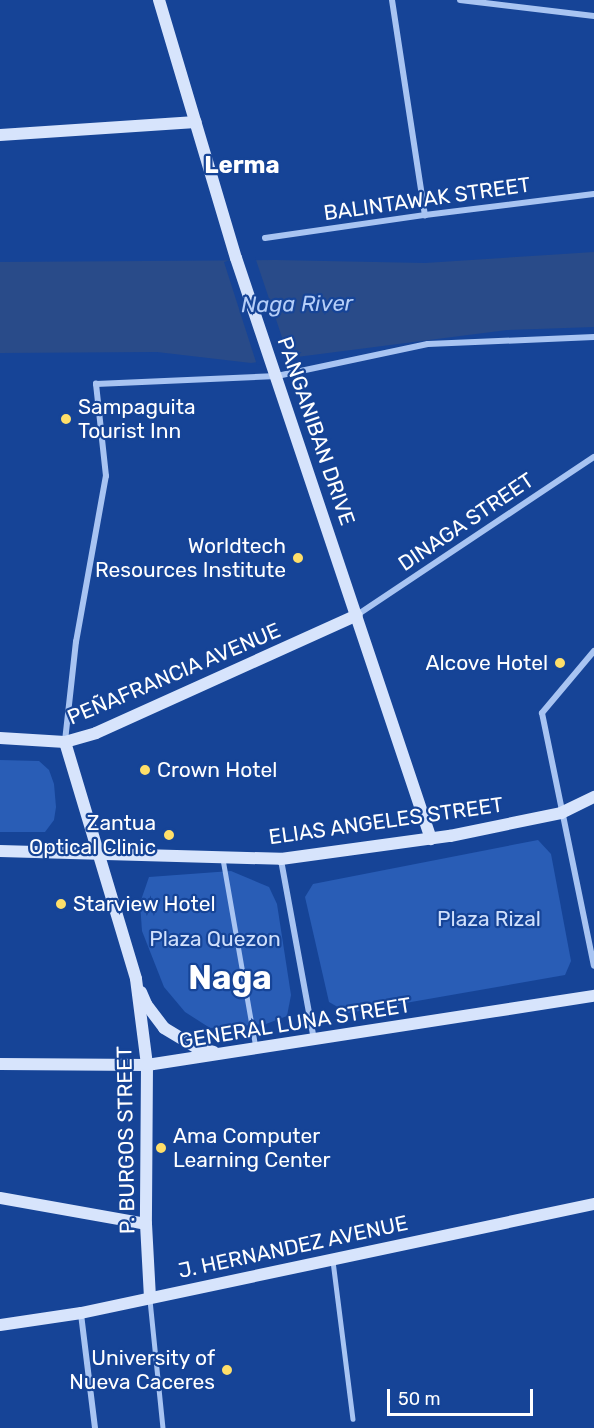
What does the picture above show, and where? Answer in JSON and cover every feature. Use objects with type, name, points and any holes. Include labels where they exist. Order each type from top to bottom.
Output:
[{"type":"main road","name":"PANGANIBAN DRIVE","points":[[159,0],[236,258],[431,839]]},
{"type":"main road","points":[[0,135],[196,122]]},
{"type":"main road","name":"PEÑAFRANCIA AVENUE","points":[[0,738],[65,742],[96,733],[357,615]]},
{"type":"main road","name":"P. BURGOS STREET","points":[[65,742],[136,979],[147,1065],[146,1224],[150,1297]]},
{"type":"main road","name":"ELIAS ANGELES STREET","points":[[0,851],[280,859],[431,839],[561,813],[594,797]]},
{"type":"main road","points":[[136,979],[146,1004],[164,1028],[197,1048],[221,1054]]},
{"type":"main road","name":"GENERAL LUNA STREET","points":[[0,1064],[147,1065],[594,996]]},
{"type":"main road","points":[[0,1198],[146,1224]]},
{"type":"main road","name":"J. HERNANDEZ AVENUE","points":[[0,1324],[81,1313],[594,1204]]},
{"type":"street","points":[[392,0],[425,214]]},
{"type":"street","points":[[460,0],[594,16]]},
{"type":"street","name":"BALINTAWAK STREET","points":[[265,238],[425,214],[594,194]]},
{"type":"street","points":[[65,742],[76,642],[106,476],[96,384],[276,372],[428,344],[594,337]]},
{"type":"street","name":"DINAGA STREET","points":[[357,615],[594,457]]},
{"type":"street","points":[[594,651],[543,713],[561,813],[594,966]]},
{"type":"street","points":[[280,859],[314,1039]]},
{"type":"street","points":[[81,1313],[95,1428]]},
{"type":"lane","points":[[223,859],[256,1048]]},
{"type":"lane","points":[[333,1259],[353,1419]]},
{"type":"lane","points":[[150,1297],[163,1428]]},
{"type":"green space","points":[[0,760],[39,761],[49,770],[54,784],[56,807],[54,820],[45,832],[0,832]]},
{"type":"green space","name":"Plaza Rizal","points":[[538,840],[551,854],[571,961],[565,975],[348,1013],[329,1002],[305,897],[313,884]]},
{"type":"green space","name":"Plaza Quezon","points":[[231,871],[269,887],[277,904],[291,995],[287,1016],[266,1024],[210,1028],[185,1012],[164,987],[142,931],[140,903],[149,877]]},
{"type":"water","name":"Naga River","points":[[594,252],[594,327],[507,330],[251,363],[157,352],[0,353],[0,262],[275,260],[425,263]]},
{"type":"pier","points":[[240,257],[255,257],[290,361],[257,365],[224,262]]},
{"type":"place","name":"Sampaguita Tourist Inn","points":[[66,419]]},
{"type":"place","name":"Worldtech Resources Institute","points":[[298,558]]},
{"type":"place","name":"Alcove Hotel","points":[[560,663]]},
{"type":"place","name":"Crown Hotel","points":[[145,770]]},
{"type":"place","name":"Zantua Optical Clinic","points":[[169,835]]},
{"type":"place","name":"Starview Hotel","points":[[61,904]]},
{"type":"place","name":"Ama Computer Learning Center","points":[[161,1148]]},
{"type":"place","name":"University of Nueva Caceres","points":[[227,1370]]},
{"type":"district","name":"Lerma","points":[[242,166]]},
{"type":"district","name":"Naga","points":[[230,978]]}]
